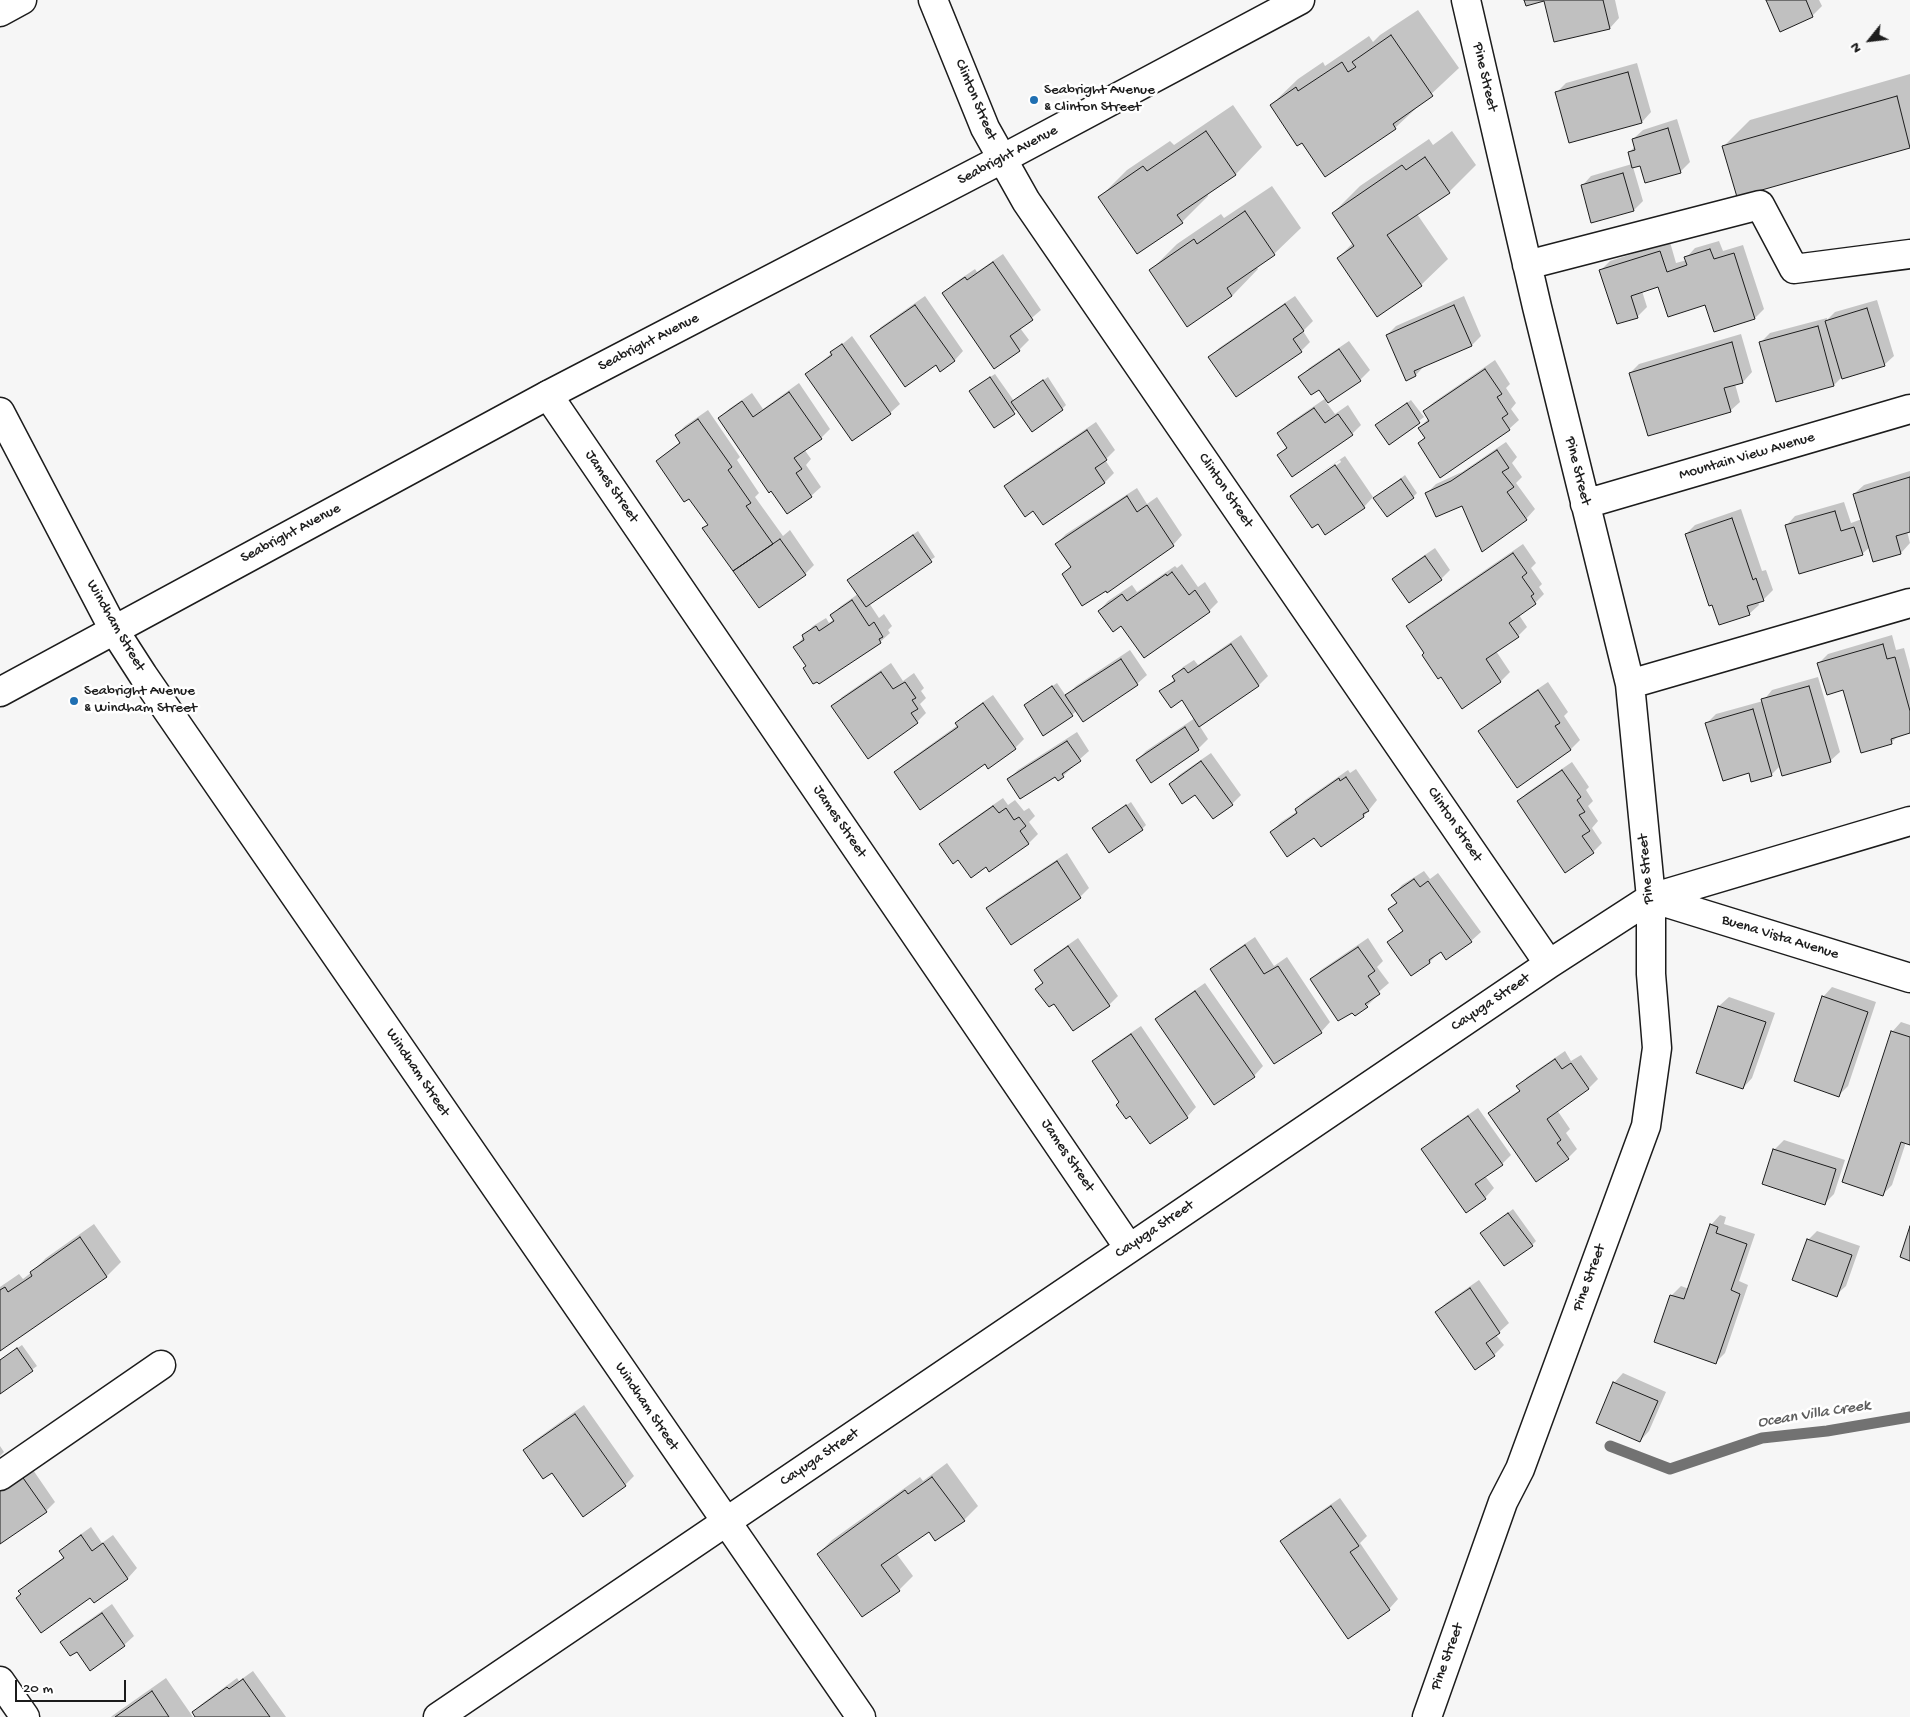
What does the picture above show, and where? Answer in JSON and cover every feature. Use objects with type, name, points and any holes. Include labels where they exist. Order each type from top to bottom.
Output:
[{"type":"street","points":[[0,12],[22,0]]},
{"type":"street","name":"Clinton Street","points":[[933,0],[985,128],[1026,201],[1549,964]]},
{"type":"street","name":"Seabright Avenue","points":[[0,692],[548,395],[1002,159],[1300,0]]},
{"type":"street","name":"Pine Street","points":[[1427,1717],[1503,1502],[1520,1469],[1646,1126],[1657,1048],[1651,974],[1651,898],[1630,684],[1527,265],[1466,0]]},
{"type":"street","points":[[1527,265],[1760,205],[1794,268],[1910,254]]},
{"type":"street","name":"James Street","points":[[548,395],[1129,1248]]},
{"type":"street","name":"Mountain View Avenue","points":[[1585,504],[1910,409]]},
{"type":"street","name":"Windham Street","points":[[0,412],[114,630],[143,675],[860,1717]]},
{"type":"street","points":[[1630,684],[1910,603]]},
{"type":"street","name":"Cayuga Street","points":[[438,1717],[1549,964],[1651,898],[1910,821]]},
{"type":"street","name":"Buena Vista Avenue","points":[[1651,898],[1910,978]]},
{"type":"street","points":[[0,1476],[161,1365]]},
{"type":"street","points":[[0,1681],[25,1717]]},
{"type":"building","points":[[1524,0],[1603,0],[1610,29],[1554,42],[1544,1],[1526,6]]},
{"type":"building","points":[[1766,0],[1806,0],[1813,17],[1780,32]]},
{"type":"building","points":[[1391,35],[1433,96],[1393,124],[1396,129],[1325,177],[1302,143],[1297,146],[1270,105],[1296,87],[1298,91],[1342,62],[1348,72],[1356,67],[1352,62]]},
{"type":"building","points":[[1628,72],[1642,123],[1569,143],[1555,92]]},
{"type":"building","points":[[1897,96],[1910,148],[1737,197],[1722,146]]},
{"type":"building","points":[[1668,128],[1681,173],[1645,183],[1640,166],[1632,168],[1628,152],[1635,150],[1632,139]]},
{"type":"building","points":[[1206,131],[1236,175],[1177,215],[1183,223],[1137,254],[1098,197],[1143,166],[1147,171]]},
{"type":"building","points":[[1425,157],[1450,193],[1387,235],[1422,286],[1377,317],[1337,258],[1354,246],[1332,213],[1402,165],[1406,170]]},
{"type":"building","points":[[1623,173],[1634,211],[1591,223],[1581,185]]},
{"type":"building","points":[[1245,211],[1275,255],[1227,288],[1232,296],[1187,327],[1149,270],[1194,239],[1197,244]]},
{"type":"building","points":[[1710,249],[1714,259],[1734,253],[1755,319],[1714,332],[1705,305],[1668,317],[1658,287],[1631,296],[1638,318],[1617,324],[1599,270],[1660,251],[1667,272],[1687,265],[1684,257]]},
{"type":"building","points":[[993,262],[1033,320],[1010,336],[1020,351],[994,369],[942,293],[965,277],[967,280]]},
{"type":"building","points":[[1285,304],[1304,331],[1293,339],[1302,352],[1236,397],[1208,357]]},
{"type":"building","points":[[915,305],[955,361],[940,372],[936,365],[905,387],[870,336]]},
{"type":"building","points":[[1454,305],[1472,346],[1414,371],[1416,376],[1406,381],[1386,335]]},
{"type":"building","points":[[1867,308],[1885,366],[1842,379],[1825,321]]},
{"type":"building","points":[[1818,326],[1834,386],[1776,402],[1759,342]]},
{"type":"building","points":[[1732,342],[1743,383],[1724,388],[1731,412],[1648,436],[1629,373]]},
{"type":"building","points":[[842,344],[891,414],[852,441],[805,374],[832,355],[830,352]]},
{"type":"building","points":[[1339,349],[1361,381],[1328,403],[1319,390],[1311,395],[1298,377]]},
{"type":"building","points":[[1485,369],[1502,394],[1497,397],[1508,414],[1502,418],[1510,430],[1440,478],[1418,443],[1425,438],[1418,428],[1429,421],[1423,411]]},
{"type":"building","points":[[990,377],[1015,414],[994,428],[969,391]]},
{"type":"building","points":[[1043,380],[1063,410],[1032,432],[1011,402]]},
{"type":"building","points":[[789,392],[822,439],[794,458],[802,469],[796,473],[812,497],[787,514],[771,491],[769,493],[718,418],[742,401],[753,417]]},
{"type":"building","points":[[1407,403],[1420,423],[1389,445],[1375,425]]},
{"type":"building","points":[[1314,408],[1325,423],[1338,414],[1353,435],[1292,477],[1277,455],[1287,448],[1277,433]]},
{"type":"building","points":[[698,419],[732,467],[728,470],[751,503],[746,506],[773,544],[733,571],[702,528],[708,525],[689,499],[684,502],[656,461],[680,443],[675,435]]},
{"type":"building","points":[[1087,430],[1107,460],[1095,468],[1105,483],[1043,525],[1033,511],[1025,517],[1004,486]]},
{"type":"building","points":[[1497,450],[1509,468],[1502,472],[1514,487],[1507,492],[1527,520],[1482,552],[1462,506],[1436,517],[1425,493],[1451,481]]},
{"type":"building","points":[[1335,465],[1365,508],[1325,535],[1318,524],[1312,528],[1290,496]]},
{"type":"building","points":[[1910,477],[1910,532],[1896,536],[1901,554],[1873,562],[1853,494]]},
{"type":"building","points":[[1401,479],[1414,498],[1387,517],[1373,498]]},
{"type":"building","points":[[1127,496],[1137,512],[1147,505],[1174,546],[1107,593],[1106,591],[1082,606],[1062,574],[1071,567],[1055,544]]},
{"type":"building","points":[[1835,511],[1841,531],[1854,527],[1863,555],[1799,574],[1785,525]]},
{"type":"building","points":[[1732,518],[1753,580],[1756,578],[1764,601],[1747,606],[1750,615],[1719,625],[1712,605],[1709,606],[1685,534]]},
{"type":"building","points":[[913,535],[932,562],[866,607],[847,580]]},
{"type":"building","points":[[780,539],[806,575],[759,608],[733,571]]},
{"type":"building","points":[[1513,553],[1527,573],[1522,577],[1534,594],[1531,596],[1536,604],[1509,623],[1519,637],[1486,659],[1501,682],[1462,709],[1441,677],[1438,679],[1406,626]]},
{"type":"building","points":[[1425,556],[1442,580],[1409,603],[1392,579]]},
{"type":"building","points":[[1172,572],[1189,595],[1195,590],[1210,612],[1144,658],[1121,626],[1113,632],[1098,611],[1122,594],[1127,601],[1166,574],[1167,576]]},
{"type":"building","points":[[852,600],[869,626],[874,622],[883,637],[879,639],[881,643],[819,684],[817,682],[813,684],[803,668],[806,666],[793,647],[804,640],[802,635],[816,626],[819,631],[834,621],[830,615]]},
{"type":"building","points":[[1231,644],[1259,686],[1199,727],[1182,700],[1171,708],[1159,691],[1175,681],[1172,676],[1184,668],[1188,673]]},
{"type":"building","points":[[1883,644],[1887,659],[1895,657],[1910,711],[1910,733],[1891,739],[1892,744],[1861,753],[1843,690],[1827,695],[1817,663]]},
{"type":"building","points":[[1121,659],[1138,685],[1083,722],[1065,695]]},
{"type":"building","points":[[881,672],[893,689],[905,682],[916,698],[912,700],[918,709],[911,713],[918,723],[868,759],[831,706]]},
{"type":"building","points":[[1052,686],[1073,716],[1043,736],[1024,705]]},
{"type":"building","points":[[1809,686],[1831,762],[1782,776],[1761,699]]},
{"type":"building","points":[[1538,690],[1560,723],[1555,726],[1571,750],[1517,788],[1478,731]]},
{"type":"building","points":[[983,703],[1016,749],[988,769],[985,764],[920,810],[894,772],[958,727],[955,723]]},
{"type":"building","points":[[1753,709],[1772,776],[1751,782],[1749,773],[1723,781],[1705,723]]},
{"type":"building","points":[[1185,727],[1199,750],[1151,783],[1136,760]]},
{"type":"building","points":[[1067,741],[1081,761],[1062,774],[1064,777],[1058,781],[1055,777],[1020,799],[1007,779]]},
{"type":"building","points":[[1201,761],[1233,805],[1213,819],[1195,795],[1182,804],[1169,784]]},
{"type":"building","points":[[1562,770],[1581,797],[1577,800],[1585,812],[1579,815],[1590,831],[1582,836],[1594,853],[1565,873],[1517,801]]},
{"type":"building","points":[[1346,777],[1369,811],[1363,814],[1364,817],[1321,847],[1314,838],[1287,857],[1270,832],[1297,813],[1295,809],[1339,778],[1340,781]]},
{"type":"building","points":[[1126,805],[1143,830],[1109,853],[1092,828]]},
{"type":"building","points":[[993,806],[999,813],[1006,808],[1014,820],[1019,817],[1026,826],[1020,831],[1029,844],[989,872],[986,867],[971,878],[958,860],[953,864],[939,844]]},
{"type":"building","points":[[1057,861],[1081,898],[1011,945],[986,908]]},
{"type":"building","points":[[1414,879],[1420,887],[1428,881],[1472,942],[1446,960],[1441,952],[1429,960],[1430,963],[1411,976],[1387,942],[1403,931],[1388,909],[1397,903],[1391,895]]},
{"type":"building","points":[[1245,945],[1264,974],[1278,966],[1322,1033],[1274,1064],[1210,969]]},
{"type":"building","points":[[1068,946],[1110,1006],[1073,1031],[1054,1004],[1049,1007],[1035,989],[1043,983],[1034,970]]},
{"type":"building","points":[[1358,947],[1375,971],[1368,976],[1380,994],[1365,1004],[1368,1007],[1355,1016],[1352,1013],[1338,1021],[1310,979]]},
{"type":"building","points":[[1195,991],[1255,1077],[1214,1105],[1155,1019]]},
{"type":"building","points":[[1822,996],[1868,1012],[1839,1097],[1794,1081]]},
{"type":"building","points":[[1718,1006],[1766,1022],[1743,1089],[1696,1073]]},
{"type":"building","points":[[1891,1031],[1910,1037],[1910,1145],[1901,1142],[1883,1196],[1842,1182]]},
{"type":"building","points":[[1131,1034],[1188,1118],[1150,1144],[1130,1116],[1126,1119],[1116,1105],[1119,1102],[1092,1061]]},
{"type":"building","points":[[1555,1059],[1562,1069],[1571,1063],[1589,1089],[1547,1119],[1561,1140],[1557,1143],[1569,1159],[1536,1182],[1488,1113],[1520,1091],[1516,1086]]},
{"type":"building","points":[[1468,1116],[1503,1165],[1475,1184],[1486,1199],[1466,1213],[1421,1149]]},
{"type":"building","points":[[1773,1149],[1836,1169],[1825,1205],[1762,1184]]},
{"type":"building","points":[[1508,1213],[1533,1246],[1504,1266],[1480,1233]]},
{"type":"building","points":[[1710,1224],[1718,1227],[1716,1233],[1747,1244],[1731,1290],[1740,1294],[1716,1364],[1654,1342],[1670,1295],[1684,1299]]},
{"type":"building","points":[[1910,1226],[1910,1261],[1900,1257]]},
{"type":"building","points":[[80,1237],[107,1277],[0,1351],[0,1290],[5,1287],[8,1292],[32,1276],[30,1272]]},
{"type":"building","points":[[1807,1239],[1852,1255],[1837,1297],[1792,1280]]},
{"type":"building","points":[[1470,1288],[1500,1333],[1486,1343],[1495,1356],[1475,1370],[1435,1312]]},
{"type":"building","points":[[17,1348],[33,1371],[0,1394],[0,1360]]},
{"type":"building","points":[[1613,1382],[1658,1401],[1640,1442],[1596,1423]]},
{"type":"building","points":[[575,1414],[626,1486],[583,1517],[552,1473],[543,1479],[523,1450]]},
{"type":"building","points":[[21,1475],[47,1512],[0,1544],[0,1485]]},
{"type":"building","points":[[932,1477],[965,1521],[935,1541],[929,1532],[881,1565],[900,1591],[862,1617],[817,1554],[905,1490],[908,1494]]},
{"type":"building","points":[[1331,1506],[1359,1546],[1350,1552],[1390,1610],[1348,1639],[1280,1541]]},
{"type":"building","points":[[81,1535],[92,1551],[103,1543],[128,1579],[94,1603],[90,1598],[41,1633],[16,1598],[21,1594],[18,1591],[64,1558],[59,1551]]},
{"type":"building","points":[[102,1613],[125,1646],[90,1671],[77,1652],[70,1656],[60,1642]]},
{"type":"building","points":[[243,1679],[270,1717],[195,1717],[192,1712],[227,1687],[229,1689]]},
{"type":"building","points":[[152,1691],[169,1717],[115,1717]]},
{"type":"waterway","name":"Ocean Villa Creek","points":[[1610,1446],[1670,1469],[1762,1438],[1827,1431],[1910,1417]]},
{"type":"place","name":"Seabright Avenue & Clinton Street","points":[[1034,100]]},
{"type":"place","name":"Seabright Avenue & Windham Street","points":[[74,701]]}]
